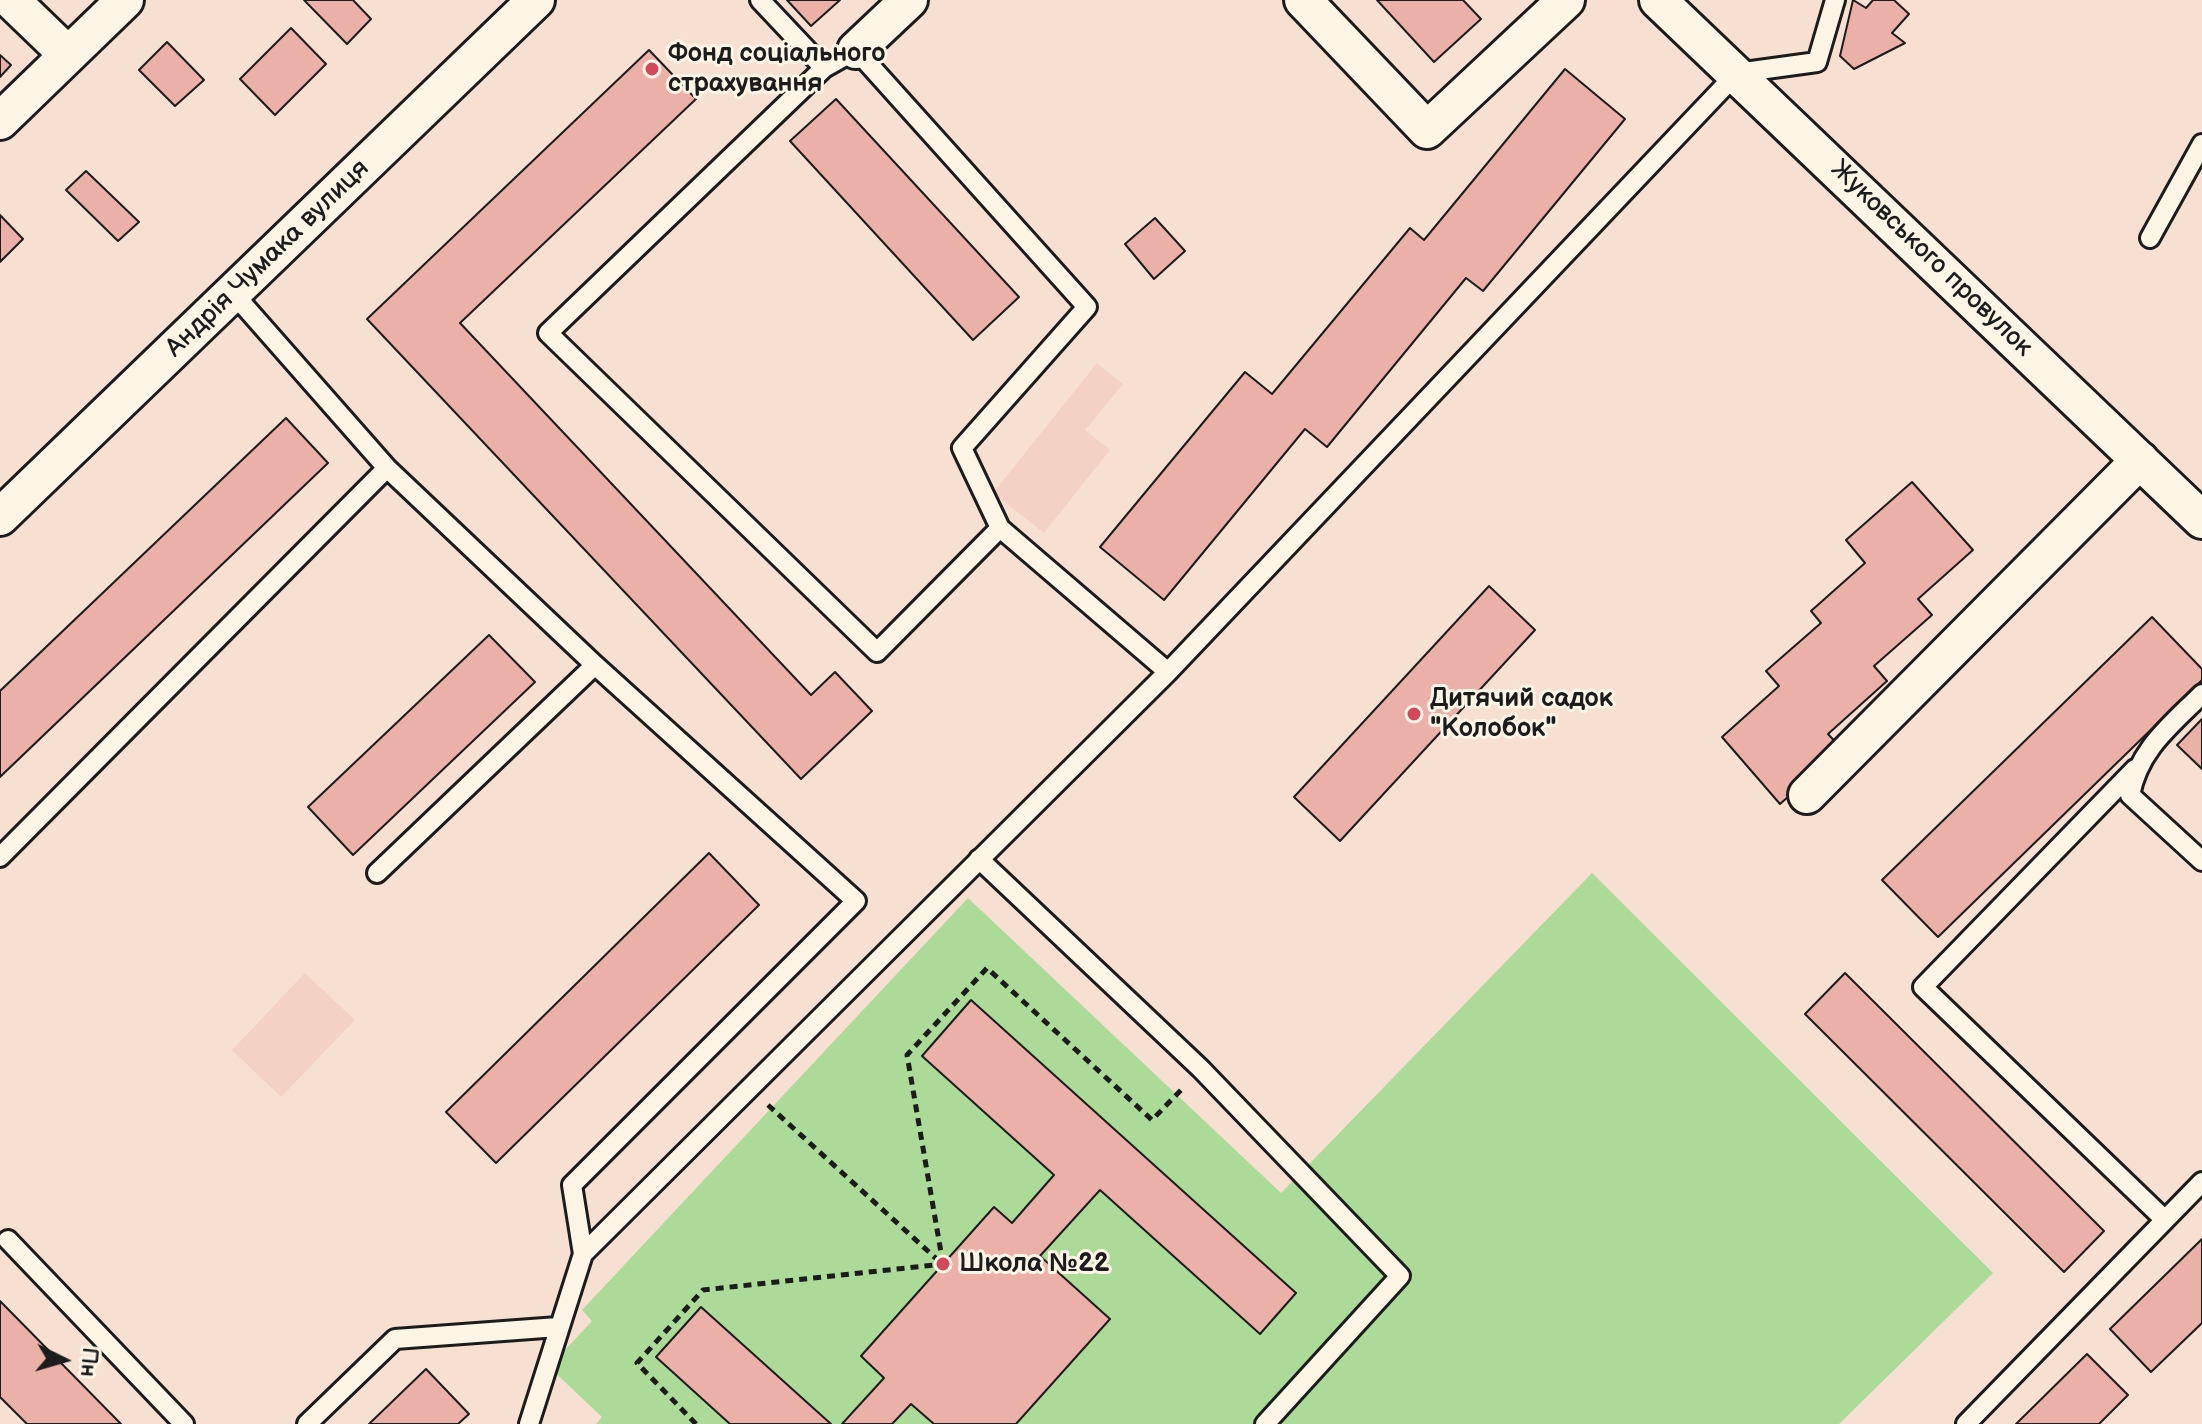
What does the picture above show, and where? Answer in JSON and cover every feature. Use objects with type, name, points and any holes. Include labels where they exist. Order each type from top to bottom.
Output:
[{"type":"street","points":[[11,0],[68,55]]},
{"type":"street","points":[[0,121],[125,0]]},
{"type":"street","name":"Андрія Чумака вулиця","points":[[0,517],[536,0]]},
{"type":"street","points":[[856,50],[909,0]]},
{"type":"street","points":[[1303,0],[1427,130],[1566,0]]},
{"type":"street","name":"Жуковського провулок","points":[[1658,0],[2202,520]]},
{"type":"street","points":[[1807,795],[2140,460]]},
{"type":"lane","points":[[760,0],[824,68]]},
{"type":"lane","points":[[529,1424],[583,1254],[1168,672],[1737,73],[1817,62],[1835,0]]},
{"type":"lane","points":[[1000,528],[877,652],[548,333],[824,68],[856,50],[1087,307],[962,448],[1000,528],[1168,672]]},
{"type":"lane","points":[[2150,238],[2202,144]]},
{"type":"lane","points":[[233,293],[387,468],[595,665],[856,901],[572,1185],[583,1254]]},
{"type":"lane","points":[[0,857],[387,468]]},
{"type":"lane","points":[[377,873],[595,665]]},
{"type":"lane","points":[[2165,1220],[1923,987],[2135,769],[2155,742],[2202,694]]},
{"type":"lane","points":[[2135,769],[2130,795],[2202,861]]},
{"type":"lane","points":[[979,859],[1201,1069],[1400,1276],[1265,1424]]},
{"type":"lane","points":[[1966,1424],[2202,1182]]},
{"type":"lane","points":[[8,1240],[184,1424]]},
{"type":"lane","points":[[307,1424],[395,1339],[558,1327]]},
{"type":"path","points":[[943,1264],[907,1055],[987,968],[1152,1120],[1201,1069]]},
{"type":"path","points":[[750,1088],[943,1264]]},
{"type":"path","points":[[696,1424],[637,1363],[703,1290],[943,1264]]},
{"type":"shaded area","points":[[1097,363],[1123,384],[1085,430],[1110,450],[1044,533],[993,493]]},
{"type":"shaded area","points":[[305,973],[355,1020],[281,1097],[232,1050]]},
{"type":"green space","points":[[1592,873],[1993,1273],[1839,1424],[596,1424],[602,1417],[549,1367],[592,1321],[582,1310],[968,898],[1281,1193]]},
{"type":"building","points":[[304,0],[353,0],[371,19],[347,44]]},
{"type":"building","points":[[787,0],[840,0],[811,26]]},
{"type":"building","points":[[1377,0],[1463,0],[1481,19],[1434,62]]},
{"type":"building","points":[[1853,0],[1866,8],[1873,0],[1894,0],[1909,14],[1892,33],[1905,43],[1854,69],[1840,56]]},
{"type":"building","points":[[291,28],[326,64],[275,115],[240,79]]},
{"type":"building","points":[[167,42],[204,80],[175,106],[139,70]]},
{"type":"building","points":[[649,50],[696,99],[460,323],[811,695],[835,672],[872,711],[801,779],[367,319]]},
{"type":"building","points":[[0,55],[11,65],[0,77]]},
{"type":"building","points":[[1565,69],[1625,119],[1483,291],[1466,278],[1327,447],[1305,429],[1164,600],[1100,547],[1245,372],[1272,394],[1410,228],[1424,240]]},
{"type":"building","points":[[836,99],[1019,297],[973,340],[790,141]]},
{"type":"building","points":[[86,171],[139,222],[118,241],[66,190]]},
{"type":"building","points":[[0,215],[23,239],[0,262]]},
{"type":"building","points":[[1155,218],[1185,251],[1154,279],[1125,244]]},
{"type":"building","points":[[286,418],[328,463],[0,777],[0,691]]},
{"type":"building","points":[[1912,482],[1973,550],[1918,599],[1932,615],[1874,666],[1887,681],[1828,734],[1842,749],[1780,804],[1722,737],[1779,686],[1766,671],[1821,623],[1811,611],[1865,563],[1846,540]]},
{"type":"building","name":"Дитячий садок \"Колобок\"","points":[[1489,586],[1535,630],[1340,841],[1294,797]]},
{"type":"building","points":[[2152,617],[2202,669],[2202,680],[1938,937],[1882,880]]},
{"type":"building","points":[[489,635],[535,682],[353,855],[308,807]]},
{"type":"building","points":[[2202,719],[2202,769],[2177,745]]},
{"type":"building","points":[[709,853],[759,905],[496,1163],[446,1112]]},
{"type":"building","points":[[1845,973],[2104,1231],[2064,1272],[1805,1014]]},
{"type":"building","points":[[971,1000],[1296,1293],[1260,1334],[1100,1190],[1040,1256],[1110,1319],[1016,1424],[934,1424],[911,1404],[892,1424],[842,1424],[884,1378],[861,1356],[994,1207],[1012,1223],[1054,1175],[922,1056]]},
{"type":"building","points":[[2202,1239],[2202,1323],[2151,1372],[2110,1329]]},
{"type":"building","points":[[0,1301],[121,1424],[27,1424],[0,1397]]},
{"type":"building","points":[[701,1307],[831,1424],[730,1424],[656,1357]]},
{"type":"building","points":[[2087,1354],[2128,1395],[2099,1424],[2016,1424]]},
{"type":"building","points":[[426,1369],[469,1414],[458,1424],[369,1424]]},
{"type":"place","name":"Фонд соціального страхування","points":[[652,69]]},
{"type":"place","name":"Дитячий садок \"Колобок\"","points":[[1414,714]]},
{"type":"place","name":"Школа №22","points":[[943,1264]]}]
